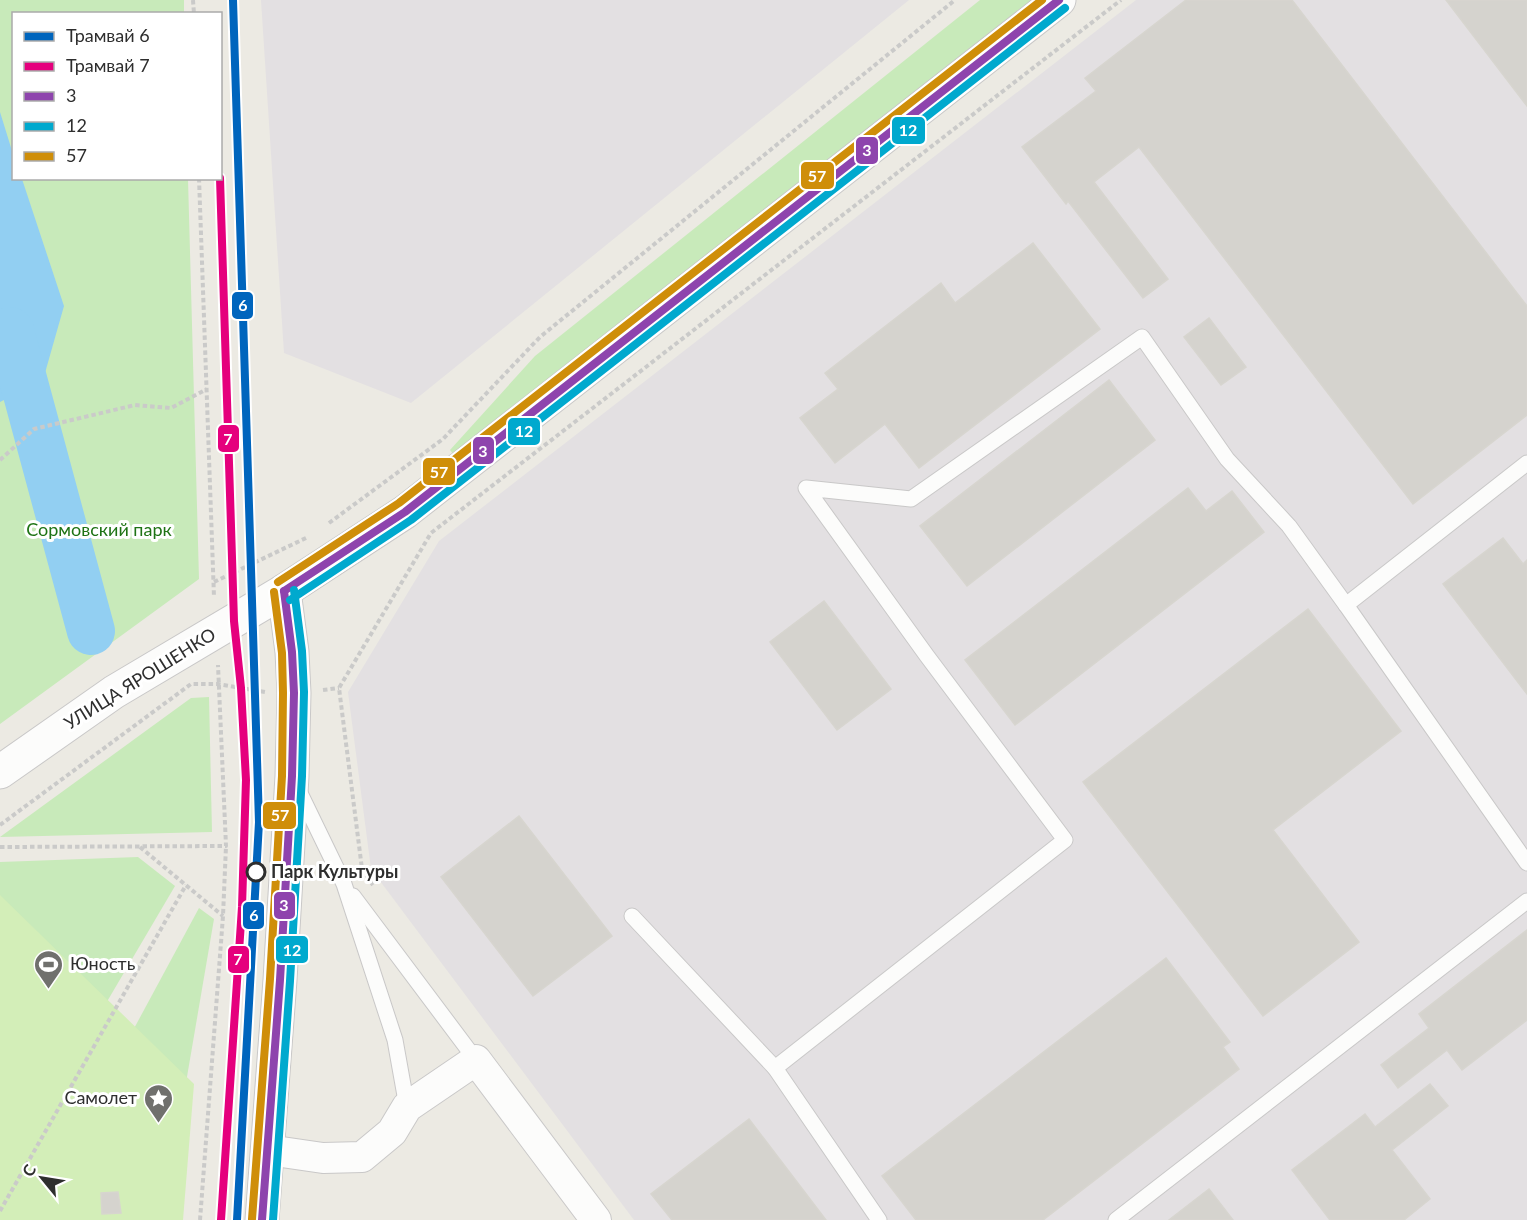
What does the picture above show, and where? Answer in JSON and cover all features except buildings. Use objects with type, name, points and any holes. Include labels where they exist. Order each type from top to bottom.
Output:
[{"type":"main road","name":"УЛИЦА ЯРОШЕНКО","points":[[0,772],[114,692],[284,591],[405,512],[1059,0]]},
{"type":"main road","points":[[262,1220],[292,776],[292,662],[284,591]]},
{"type":"street","points":[[268,1150],[322,1158],[362,1157],[392,1132],[407,1107],[476,1060],[596,1220]]},
{"type":"lane","points":[[775,1068],[1065,840],[927,656],[806,488],[911,499],[1142,337],[1227,459],[1289,526],[1527,863]]},
{"type":"lane","points":[[1346,605],[1527,463]]},
{"type":"lane","points":[[292,776],[344,884],[395,1041],[407,1107]]},
{"type":"lane","points":[[344,884],[476,1060]]},
{"type":"lane","points":[[1116,1220],[1527,901]]},
{"type":"lane","points":[[632,916],[775,1068],[879,1220]]},
{"type":"path","points":[[322,528],[442,440],[540,337],[955,0]]},
{"type":"path","points":[[376,888],[362,869],[339,688],[431,533],[1121,0]]},
{"type":"path","points":[[200,180],[226,846],[223,916],[200,1220]]},
{"type":"path","points":[[0,460],[36,428],[135,405],[171,408],[207,389]]},
{"type":"path","points":[[214,582],[313,535]]},
{"type":"path","points":[[0,825],[191,684],[218,684]]},
{"type":"path","points":[[139,846],[223,916]]},
{"type":"path","points":[[0,847],[226,846]]},
{"type":"path","points":[[0,1211],[186,885]]},
{"type":"shaded area","points":[[261,0],[909,0],[411,403],[284,353]]},
{"type":"shaded area","points":[[1136,0],[1527,0],[1527,1220],[634,1220],[371,869],[348,692],[439,541]]},
{"type":"green space","name":"Сормовский парк","points":[[0,0],[184,0],[184,12],[12,12],[12,180],[188,180],[199,579],[0,724]]},
{"type":"green space","points":[[980,0],[1035,0],[453,454],[450,450],[535,356]]},
{"type":"green space","points":[[209,697],[212,832],[0,837],[191,698]]},
{"type":"green space","points":[[138,857],[175,886],[85,1039],[0,920],[0,862]]},
{"type":"green space","name":"Юность","points":[[0,895],[194,1084],[183,1220],[0,1220]]},
{"type":"green space","points":[[199,908],[214,919],[182,1106],[117,1060]]},
{"type":"water","points":[[0,112],[12,151],[12,180],[22,180],[64,306],[43,380],[0,402]]},
{"type":"waterway","points":[[10,331],[91,631]]},
{"type":"tram line","name":"6","points":[[233,0],[259,822],[237,1220]]},
{"type":"tram line","name":"7","points":[[220,180],[234,621],[241,688],[246,780],[242,907],[221,1220]]},
{"type":"transit line","name":"57","points":[[278,582],[399,503],[1042,0]]},
{"type":"transit line","name":"3","points":[[284,591],[405,512],[1059,0]]},
{"type":"transit line","name":"12","points":[[290,600],[411,520],[1065,8]]},
{"type":"transit line","name":"12","points":[[273,1220],[302,776],[304,692],[302,651],[294,590]]},
{"type":"transit line","name":"3","points":[[262,1220],[292,776],[294,693],[292,652],[284,591]]},
{"type":"transit line","name":"57","points":[[252,1219],[282,776],[282,653],[274,592]]},
{"type":"place","name":"Парк Культуры","points":[[256,872]]},
{"type":"place","name":"Юность","points":[[49,990]]},
{"type":"place","name":"Самолет","points":[[158,1124]]}]
